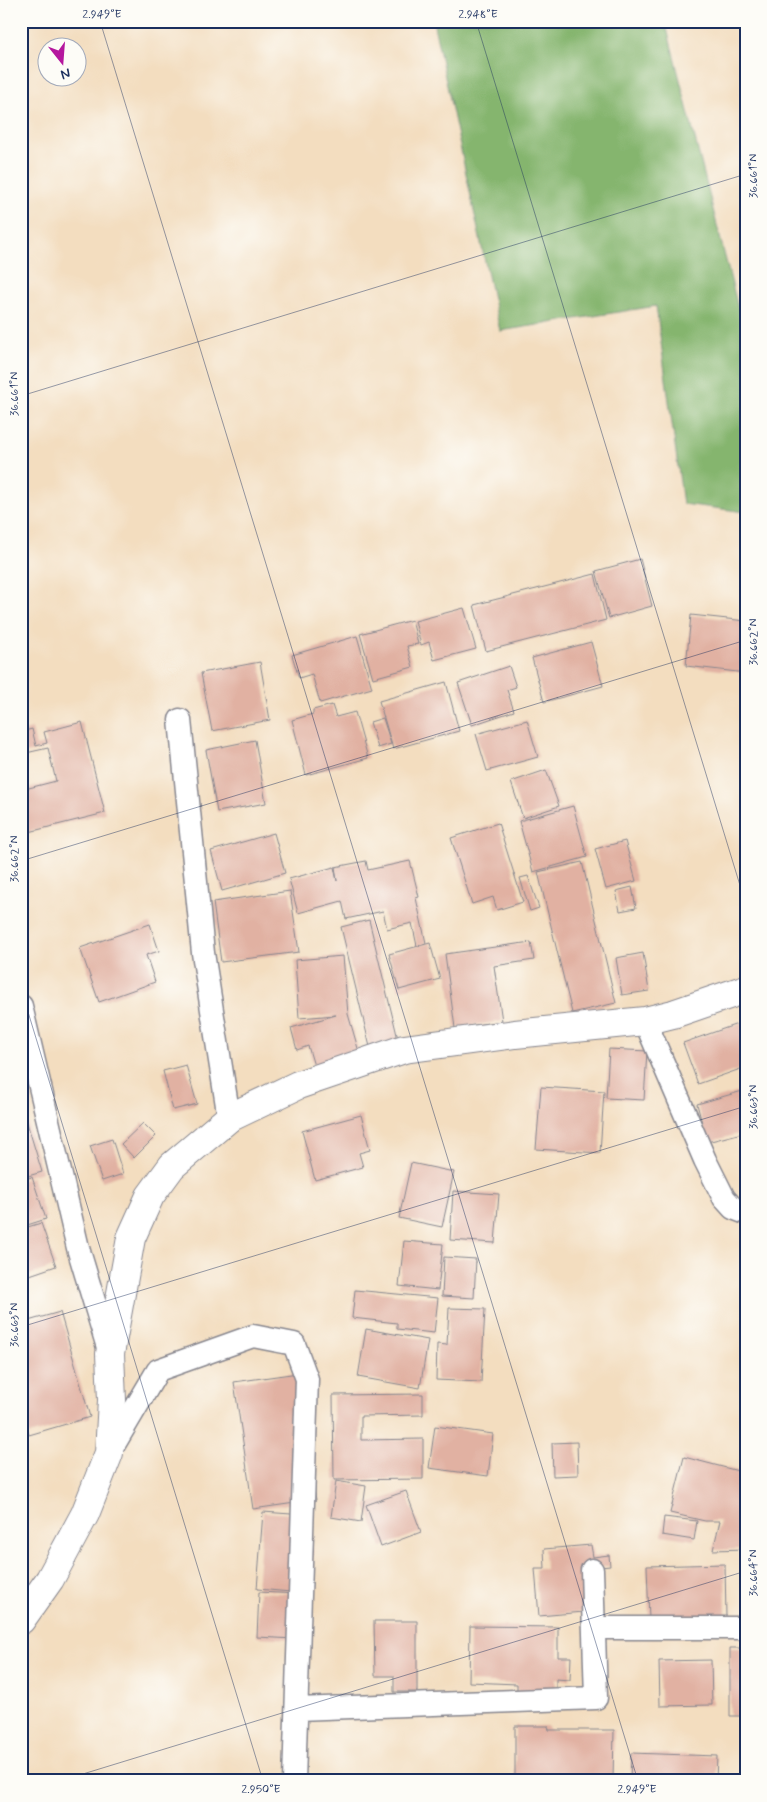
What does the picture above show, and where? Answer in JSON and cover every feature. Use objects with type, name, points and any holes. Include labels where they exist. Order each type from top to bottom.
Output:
[{"type":"street","points":[[180,720],[203,954],[229,1118]]},
{"type":"street","points":[[109,1453],[112,1400],[110,1354],[131,1238],[150,1196],[172,1166],[229,1118],[298,1085],[404,1049],[515,1034],[645,1021],[673,1014],[746,989]]},
{"type":"street","points":[[21,1006],[78,1248],[110,1354]]},
{"type":"street","points":[[645,1021],[705,1160],[724,1198],[733,1208],[746,1213]]},
{"type":"street","points":[[21,1620],[50,1579],[81,1522],[109,1453],[158,1370],[253,1336],[294,1344],[307,1378],[294,1781]]},
{"type":"street","points":[[297,1708],[596,1698],[592,1570]]},
{"type":"street","points":[[594,1628],[746,1628]]},
{"type":"green space","points":[[433,21],[665,21],[746,339],[746,512],[683,504],[656,306],[500,331]]},
{"type":"building","points":[[640,559],[652,606],[609,618],[596,571]]},
{"type":"building","points":[[595,574],[606,620],[486,651],[474,605]]},
{"type":"building","points":[[464,608],[476,649],[434,660],[429,642],[421,645],[415,621]]},
{"type":"building","points":[[691,615],[746,621],[746,673],[686,666]]},
{"type":"building","points":[[412,620],[418,644],[407,646],[413,667],[373,678],[360,634]]},
{"type":"building","points":[[357,636],[372,688],[320,703],[312,674],[299,678],[292,655]]},
{"type":"building","points":[[591,642],[603,686],[544,702],[532,658]]},
{"type":"building","points":[[260,662],[270,720],[212,731],[201,673]]},
{"type":"building","points":[[509,666],[516,687],[507,690],[514,711],[472,725],[458,683]]},
{"type":"building","points":[[446,682],[459,731],[393,749],[379,701]]},
{"type":"building","points":[[332,705],[336,717],[355,712],[368,758],[306,775],[292,720],[313,714],[313,710]]},
{"type":"building","points":[[383,718],[391,744],[378,748],[370,722]]},
{"type":"building","points":[[527,720],[538,757],[487,771],[476,734]]},
{"type":"building","points":[[82,722],[105,813],[21,834],[21,790],[56,781],[48,748],[26,753],[21,732],[32,729],[36,746],[47,743],[44,732]]},
{"type":"building","points":[[255,740],[266,803],[217,812],[206,750]]},
{"type":"building","points":[[546,770],[559,806],[523,818],[511,782]]},
{"type":"building","points":[[573,806],[587,857],[533,872],[519,821]]},
{"type":"building","points":[[498,823],[523,902],[497,910],[493,897],[472,904],[451,838]]},
{"type":"building","points":[[274,833],[285,873],[222,891],[211,851]]},
{"type":"building","points":[[625,841],[636,881],[606,889],[595,849]]},
{"type":"building","points":[[366,861],[368,870],[410,861],[419,897],[416,898],[426,943],[417,946],[412,923],[387,929],[383,911],[346,919],[342,901],[298,913],[289,879],[334,867],[337,881],[335,867]]},
{"type":"building","points":[[582,862],[616,1003],[572,1013],[538,872]]},
{"type":"building","points":[[528,876],[539,908],[530,911],[520,878]]},
{"type":"building","points":[[632,887],[636,908],[620,911],[616,891]]},
{"type":"building","points":[[290,891],[299,952],[221,962],[213,902]]},
{"type":"building","points":[[369,920],[398,1039],[370,1047],[341,927]]},
{"type":"building","points":[[150,924],[159,951],[146,955],[155,982],[99,1002],[80,948]]},
{"type":"building","points":[[531,942],[534,960],[494,966],[502,1021],[455,1028],[445,954]]},
{"type":"building","points":[[430,943],[440,979],[399,990],[389,954]]},
{"type":"building","points":[[643,953],[649,991],[622,995],[616,958]]},
{"type":"building","points":[[343,956],[348,1014],[359,1052],[314,1066],[308,1046],[297,1050],[291,1028],[336,1015],[299,1018],[295,960]]},
{"type":"building","points":[[746,1021],[746,1067],[698,1084],[683,1043]]},
{"type":"building","points":[[609,1049],[647,1051],[644,1100],[606,1098]]},
{"type":"building","points":[[186,1065],[197,1104],[173,1110],[163,1071]]},
{"type":"building","points":[[541,1087],[604,1091],[600,1153],[536,1149]]},
{"type":"building","points":[[746,1090],[746,1132],[707,1142],[697,1104]]},
{"type":"building","points":[[21,1103],[42,1172],[21,1178]]},
{"type":"building","points":[[361,1115],[370,1150],[359,1153],[363,1167],[315,1180],[302,1131]]},
{"type":"building","points":[[143,1123],[156,1136],[134,1158],[121,1144]]},
{"type":"building","points":[[112,1139],[123,1174],[102,1181],[90,1146]]},
{"type":"building","points":[[411,1163],[454,1172],[442,1227],[399,1218]]},
{"type":"building","points":[[32,1177],[46,1219],[21,1227],[21,1180]]},
{"type":"building","points":[[453,1191],[499,1194],[495,1243],[450,1240]]},
{"type":"building","points":[[41,1223],[56,1266],[21,1278],[21,1229]]},
{"type":"building","points":[[404,1241],[443,1244],[438,1290],[399,1286]]},
{"type":"building","points":[[444,1257],[476,1259],[474,1298],[442,1296]]},
{"type":"building","points":[[355,1290],[438,1298],[434,1333],[397,1329],[397,1323],[352,1318]]},
{"type":"building","points":[[449,1308],[485,1309],[481,1382],[436,1380],[437,1344],[447,1345]]},
{"type":"building","points":[[60,1312],[90,1417],[29,1435],[21,1409],[21,1323]]},
{"type":"building","points":[[366,1329],[428,1340],[420,1388],[358,1377]]},
{"type":"building","points":[[298,1373],[316,1500],[253,1509],[234,1382]]},
{"type":"building","points":[[423,1394],[423,1415],[361,1416],[361,1440],[423,1439],[423,1479],[334,1480],[333,1395]]},
{"type":"building","points":[[435,1426],[493,1434],[488,1476],[429,1468]]},
{"type":"building","points":[[577,1442],[578,1475],[553,1476],[552,1443]]},
{"type":"building","points":[[684,1457],[746,1473],[746,1499],[743,1510],[746,1510],[746,1549],[713,1550],[720,1521],[705,1521],[670,1513]]},
{"type":"building","points":[[336,1481],[366,1486],[361,1522],[331,1517]]},
{"type":"building","points":[[406,1491],[421,1532],[381,1547],[366,1505]]},
{"type":"building","points":[[263,1512],[305,1515],[302,1548],[313,1549],[311,1581],[291,1592],[257,1589]]},
{"type":"building","points":[[664,1517],[697,1521],[694,1540],[662,1535]]},
{"type":"building","points":[[591,1545],[593,1557],[609,1555],[610,1566],[591,1568],[595,1611],[539,1616],[535,1569],[545,1569],[544,1549]]},
{"type":"building","points":[[725,1564],[726,1617],[649,1619],[647,1566]]},
{"type":"building","points":[[259,1592],[298,1594],[295,1639],[257,1637]]},
{"type":"building","points":[[374,1621],[417,1621],[417,1692],[394,1692],[394,1676],[375,1676]]},
{"type":"building","points":[[470,1626],[558,1627],[558,1657],[571,1657],[570,1680],[556,1679],[556,1704],[517,1703],[517,1684],[469,1682]]},
{"type":"building","points":[[730,1648],[746,1648],[746,1716],[730,1716]]},
{"type":"building","points":[[711,1660],[712,1705],[660,1706],[659,1661]]},
{"type":"building","points":[[515,1726],[548,1726],[549,1730],[614,1730],[613,1779],[607,1779],[607,1781],[515,1781]]},
{"type":"building","points":[[631,1753],[717,1756],[716,1781],[630,1781]]}]
